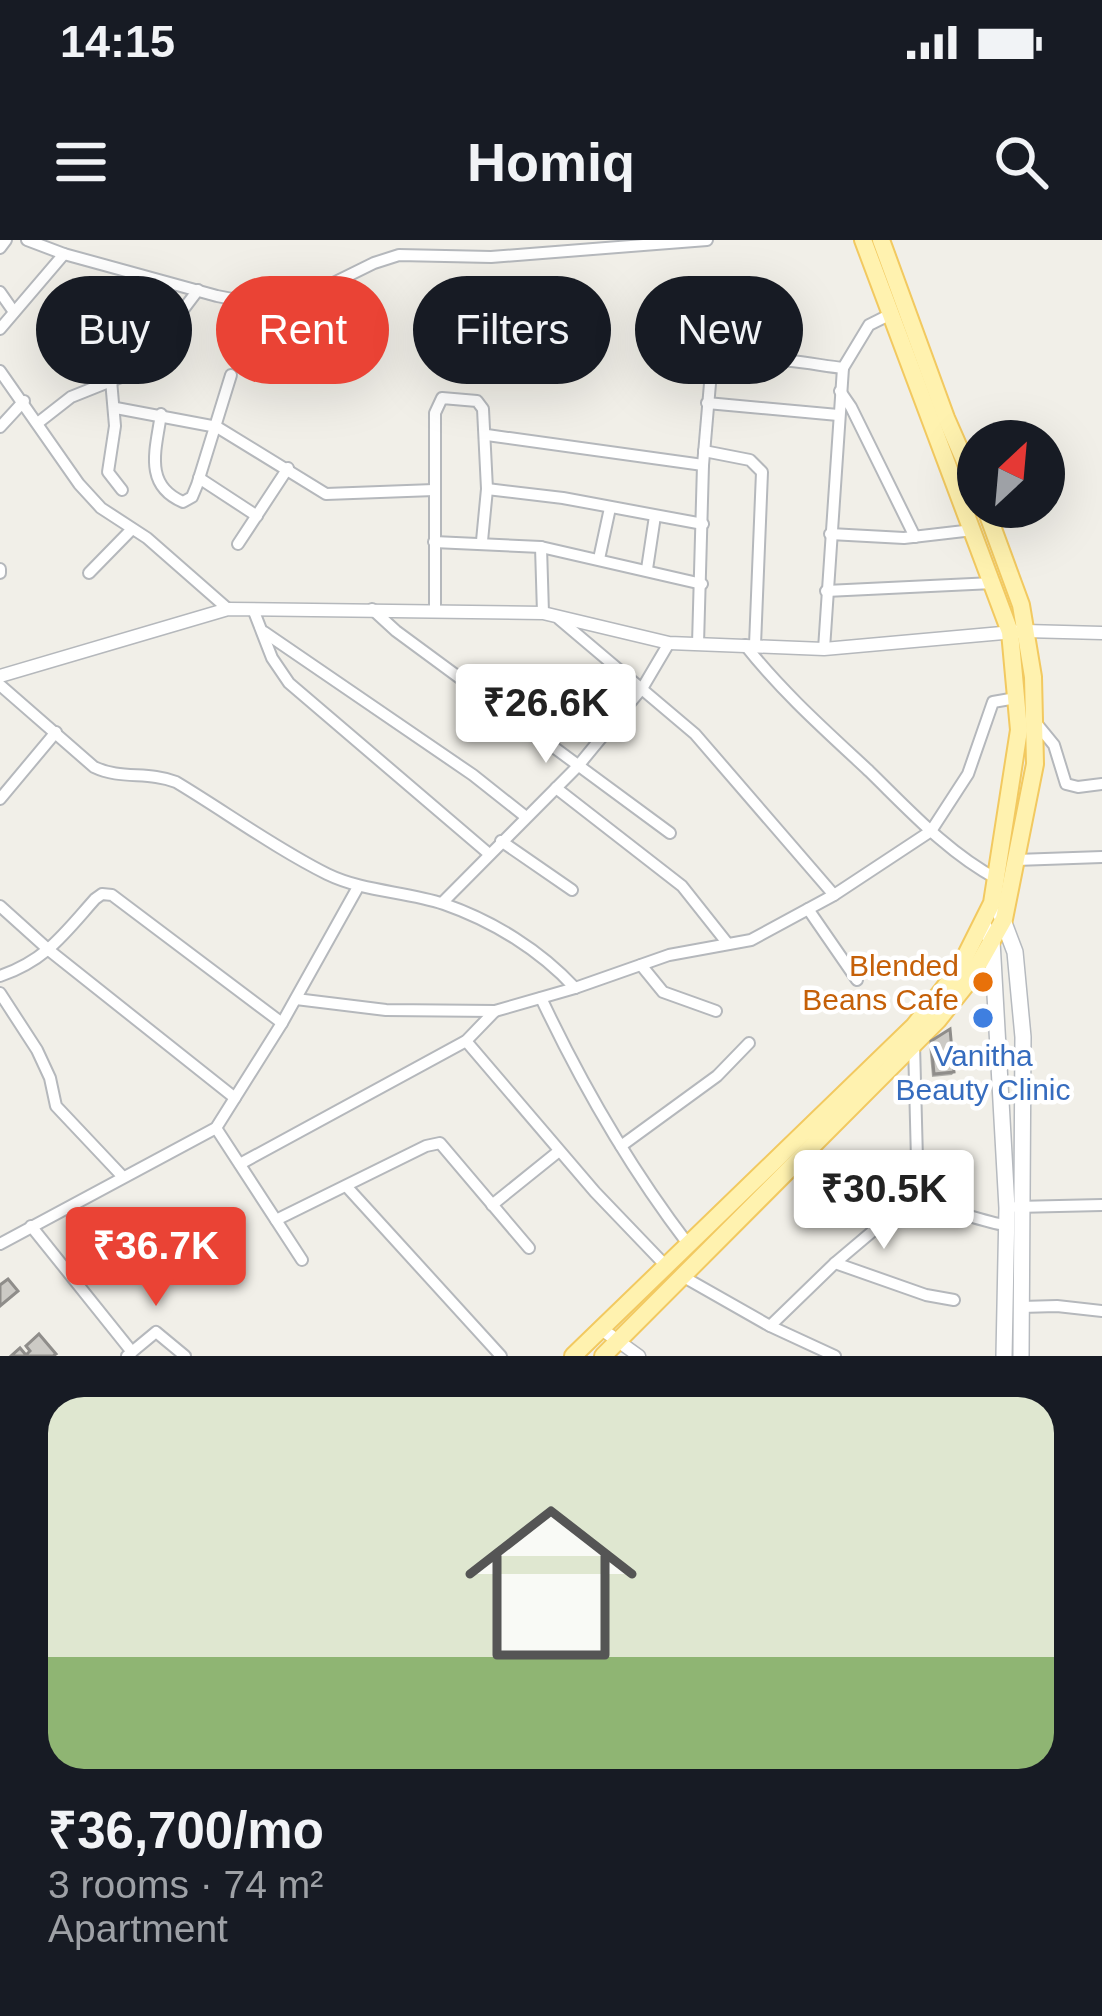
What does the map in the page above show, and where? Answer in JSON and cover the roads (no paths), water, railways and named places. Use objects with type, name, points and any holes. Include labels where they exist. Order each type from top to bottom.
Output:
[{"type":"main road","points":[[573,1356],[914,1026],[987,933],[1004,919],[1035,764],[1033,677],[863,240]]},
{"type":"main road","points":[[881,240],[957,443]]},
{"type":"main road","points":[[603,1356],[914,1044],[969,981],[987,933],[1019,730],[1021,605],[993,528]]},
{"type":"main road","points":[[992,903],[1004,919],[1015,952],[1023,1037],[1004,1356]]},
{"type":"main road","points":[[987,933],[1021,1307],[1021,1356]]},
{"type":"street","points":[[0,248],[6,240]]},
{"type":"street","points":[[28,240],[64,254],[273,307],[334,286],[386,258],[491,257],[707,240]]},
{"type":"street","points":[[491,257],[500,240]]},
{"type":"street","points":[[0,329],[64,254]]},
{"type":"street","points":[[192,298],[198,290]]},
{"type":"street","points":[[0,292],[14,312]]},
{"type":"street","points":[[824,649],[843,368],[869,325],[891,314]]},
{"type":"street","points":[[698,644],[711,372],[735,357],[843,368]]},
{"type":"street","points":[[0,371],[100,508],[168,555],[228,609]]},
{"type":"street","points":[[39,422],[71,397],[102,384]]},
{"type":"street","points":[[112,384],[116,408],[107,466],[122,490]]},
{"type":"street","points":[[161,414],[156,479],[167,494],[183,502],[199,478],[229,384]]},
{"type":"street","points":[[840,391],[915,538]]},
{"type":"street","points":[[435,609],[438,400],[481,404],[487,435],[482,542]]},
{"type":"street","points":[[0,427],[24,401]]},
{"type":"street","points":[[707,403],[838,415]]},
{"type":"street","points":[[116,408],[217,427],[326,494],[434,490]]},
{"type":"street","points":[[487,435],[750,460],[762,472],[750,645],[782,688],[932,831],[997,879]]},
{"type":"street","points":[[238,544],[288,468]]},
{"type":"street","points":[[199,478],[257,516]]},
{"type":"street","points":[[487,489],[703,524]]},
{"type":"street","points":[[598,559],[610,508]]},
{"type":"street","points":[[647,569],[655,516]]},
{"type":"street","points":[[89,573],[132,529]]},
{"type":"street","points":[[830,534],[915,538],[973,530]]},
{"type":"street","points":[[434,542],[541,547],[702,584]]},
{"type":"street","points":[[541,547],[548,613],[695,734],[834,895]]},
{"type":"street","points":[[826,591],[993,583]]},
{"type":"street","points":[[0,681],[228,609],[548,613],[669,644],[824,649],[1018,632],[1102,633]]},
{"type":"street","points":[[253,609],[281,674],[298,693],[488,853]]},
{"type":"street","points":[[372,609],[396,632],[670,833]]},
{"type":"street","points":[[264,632],[526,817]]},
{"type":"street","points":[[442,903],[578,766],[643,687],[669,644]]},
{"type":"street","points":[[0,681],[94,767],[109,774],[156,774],[325,873],[358,886],[442,903],[502,930],[554,965],[575,988]]},
{"type":"street","points":[[296,999],[386,1010],[495,1011],[669,955],[751,940],[834,895],[932,831],[968,774],[988,710],[1000,699],[1016,698]]},
{"type":"street","points":[[1034,721],[1054,745],[1066,784],[1102,784]]},
{"type":"street","points":[[0,799],[56,732]]},
{"type":"street","points":[[556,788],[682,886],[728,944]]},
{"type":"street","points":[[501,841],[572,890]]},
{"type":"street","points":[[1014,860],[1102,857]]},
{"type":"street","points":[[0,1244],[216,1128],[282,1023],[358,886]]},
{"type":"street","points":[[0,976],[30,966],[50,951],[95,899],[112,895],[282,1023]]},
{"type":"street","points":[[0,906],[235,1098]]},
{"type":"street","points":[[808,909],[857,980]]},
{"type":"street","points":[[641,965],[663,992],[716,1012]]},
{"type":"street","points":[[0,993],[37,1050],[56,1106],[123,1177]]},
{"type":"street","points":[[541,998],[570,1061],[646,1189],[688,1244]]},
{"type":"street","points":[[240,1164],[466,1041],[495,1011]]},
{"type":"street","points":[[466,1041],[559,1151],[666,1265]]},
{"type":"street","points":[[621,1146],[717,1076],[749,1043]]},
{"type":"street","points":[[914,1044],[918,1199]]},
{"type":"street","points":[[216,1128],[302,1260]]},
{"type":"street","points":[[277,1220],[440,1143],[529,1248]]},
{"type":"street","points":[[492,1205],[559,1151]]},
{"type":"street","points":[[347,1186],[501,1356]]},
{"type":"street","points":[[770,1326],[906,1203],[918,1199],[981,1222],[1012,1213],[1102,1204]]},
{"type":"street","points":[[31,1226],[129,1354],[156,1332],[184,1356]]},
{"type":"street","points":[[835,1263],[954,1300]]},
{"type":"street","points":[[682,1276],[835,1356]]},
{"type":"street","points":[[1021,1307],[1102,1311]]},
{"type":"street","points":[[600,1328],[639,1356]]},
{"type":"place","name":"Blended Beans Cafe","points":[[983,982]]},
{"type":"place","name":"Vanitha Beauty Clinic","points":[[983,1018]]}]
